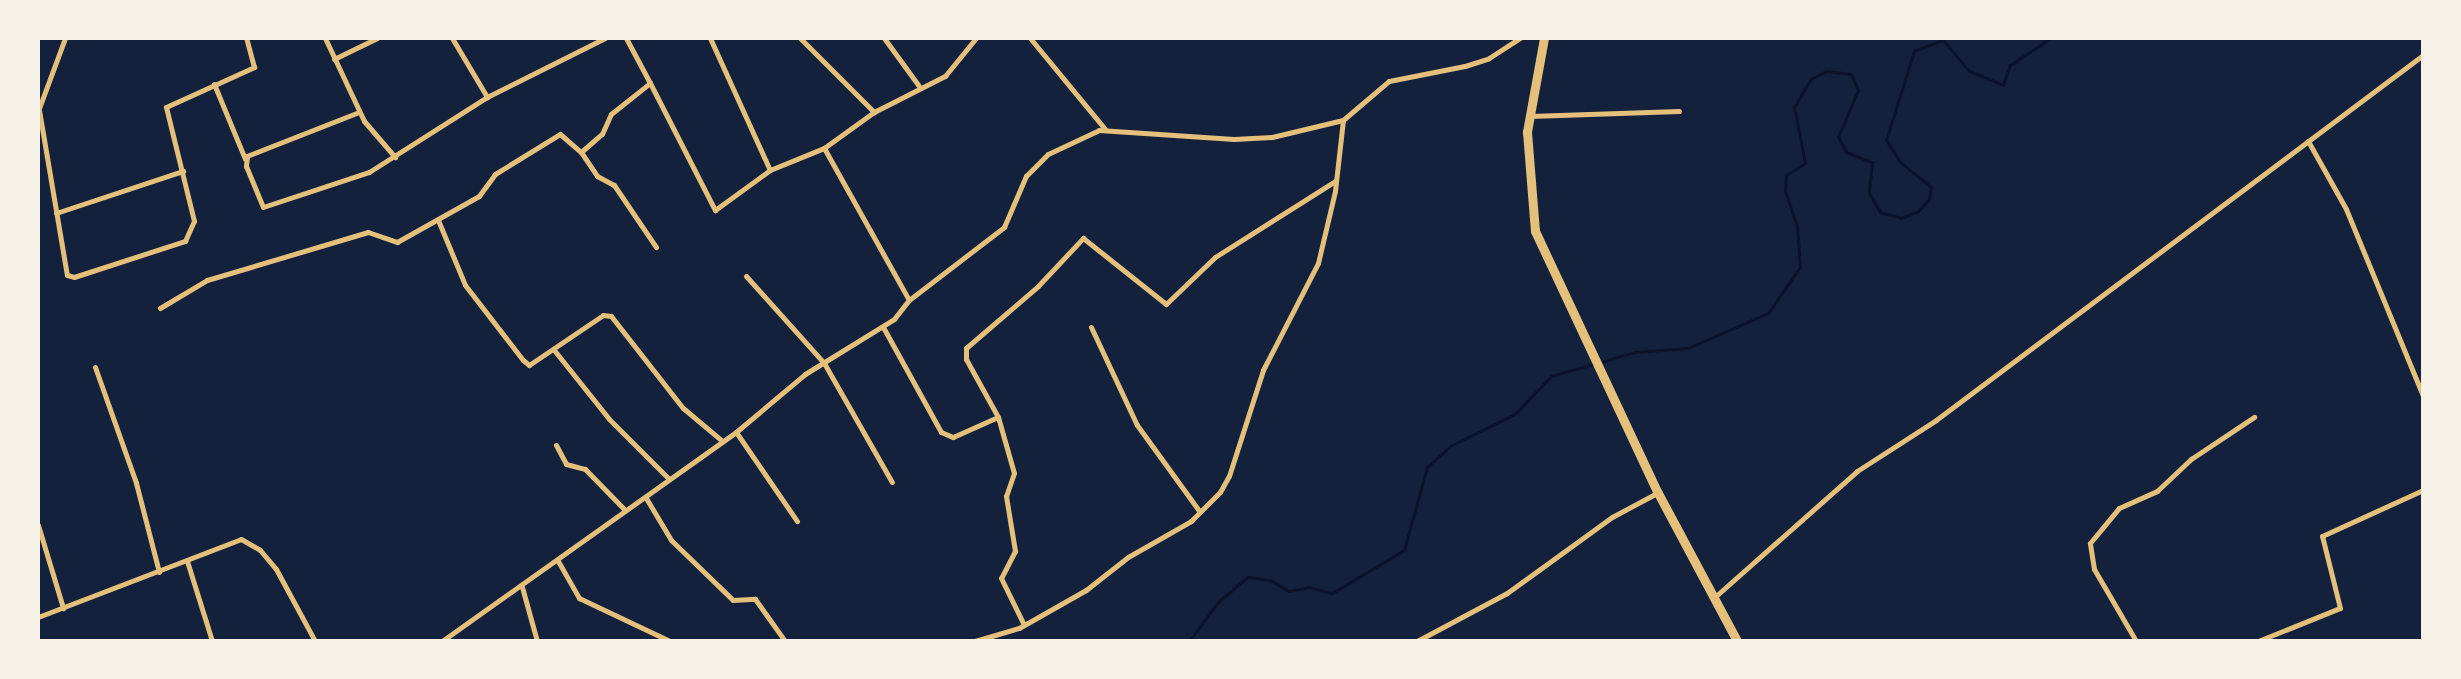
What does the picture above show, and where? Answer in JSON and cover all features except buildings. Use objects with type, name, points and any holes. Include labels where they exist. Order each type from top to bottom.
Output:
[{"type":"main road","points":[[1544,38],[1529,116],[1527,180],[1535,231],[1658,493],[1717,595],[1737,641]]},
{"type":"street","points":[[65,38],[38,110],[70,277],[185,241],[194,221],[166,107],[254,67],[246,38]]},
{"type":"street","points":[[325,38],[359,112],[395,157]]},
{"type":"street","points":[[334,59],[377,38]]},
{"type":"street","points":[[452,38],[487,97]]},
{"type":"street","points":[[214,84],[259,203],[268,209],[355,178],[395,157],[487,97],[605,38]]},
{"type":"street","points":[[626,38],[715,210],[770,170],[824,148],[874,112],[919,86],[945,76],[976,38]]},
{"type":"street","points":[[710,38],[770,170]]},
{"type":"street","points":[[800,38],[874,112]]},
{"type":"street","points":[[884,38],[919,86]]},
{"type":"street","points":[[1030,38],[1105,129]]},
{"type":"street","points":[[442,641],[646,498],[824,363],[883,327],[909,300],[1004,227],[1035,165],[1086,133],[1105,129],[1234,139],[1272,137],[1343,120],[1389,81],[1465,66],[1520,38]]},
{"type":"street","points":[[1717,595],[1857,471],[1936,420],[2423,55]]},
{"type":"street","points":[[581,152],[602,134],[611,114],[650,83]]},
{"type":"street","points":[[1529,116],[1679,111]]},
{"type":"street","points":[[245,160],[359,112]]},
{"type":"street","points":[[975,641],[1025,625],[1093,586],[1200,512],[1225,486],[1263,370],[1318,263],[1336,180],[1343,120]]},
{"type":"street","points":[[160,308],[218,276],[263,267],[368,232],[389,244],[397,242],[479,196],[507,165],[555,136],[563,135],[581,152],[600,179],[614,185],[656,247]]},
{"type":"street","points":[[2308,141],[2346,209],[2423,396]]},
{"type":"street","points":[[824,148],[909,300]]},
{"type":"street","points":[[56,213],[183,171]]},
{"type":"street","points":[[1025,625],[1002,582],[1015,551],[1006,496],[1014,473],[998,417],[966,359],[966,348],[1038,286],[1083,238],[1166,304],[1215,257],[1336,180]]},
{"type":"street","points":[[438,220],[465,285],[529,365],[603,315],[611,316],[683,408],[721,440]]},
{"type":"street","points":[[746,276],[824,363],[892,482]]},
{"type":"street","points":[[883,327],[945,435],[953,437],[998,417]]},
{"type":"street","points":[[1091,327],[1137,425],[1200,512]]},
{"type":"street","points":[[554,350],[609,419],[669,479]]},
{"type":"street","points":[[95,367],[136,483],[159,572]]},
{"type":"street","points":[[2136,641],[2094,569],[2090,543],[2119,508],[2157,491],[2191,459],[2254,417]]},
{"type":"street","points":[[736,432],[797,521]]},
{"type":"street","points":[[556,445],[566,464],[585,469],[625,510]]},
{"type":"street","points":[[2258,641],[2340,608],[2322,536],[2423,490]]},
{"type":"street","points":[[1417,641],[1507,593],[1612,517],[1658,493]]},
{"type":"street","points":[[646,498],[671,540],[733,600],[755,599],[785,641]]},
{"type":"street","points":[[38,525],[63,608]]},
{"type":"street","points":[[38,617],[187,561],[233,540],[250,542],[276,569],[315,641]]},
{"type":"street","points":[[187,561],[212,641]]},
{"type":"street","points":[[558,561],[579,598],[670,641]]},
{"type":"street","points":[[522,587],[537,641]]},
{"type":"waterway","points":[[1189,641],[1219,601],[1248,577],[1270,580],[1289,591],[1309,587],[1332,593],[1404,550],[1427,467],[1450,446],[1515,414],[1551,376],[1635,352],[1688,348],[1768,313],[1800,267],[1797,226],[1785,192],[1786,175],[1805,163],[1794,107],[1811,79],[1826,71],[1851,74],[1858,90],[1838,137],[1846,152],[1872,162],[1869,193],[1880,212],[1901,218],[1918,211],[1929,199],[1931,187],[1900,162],[1886,140],[1914,51],[1943,40],[1969,71],[2003,85],[2010,65],[2051,38]]}]
